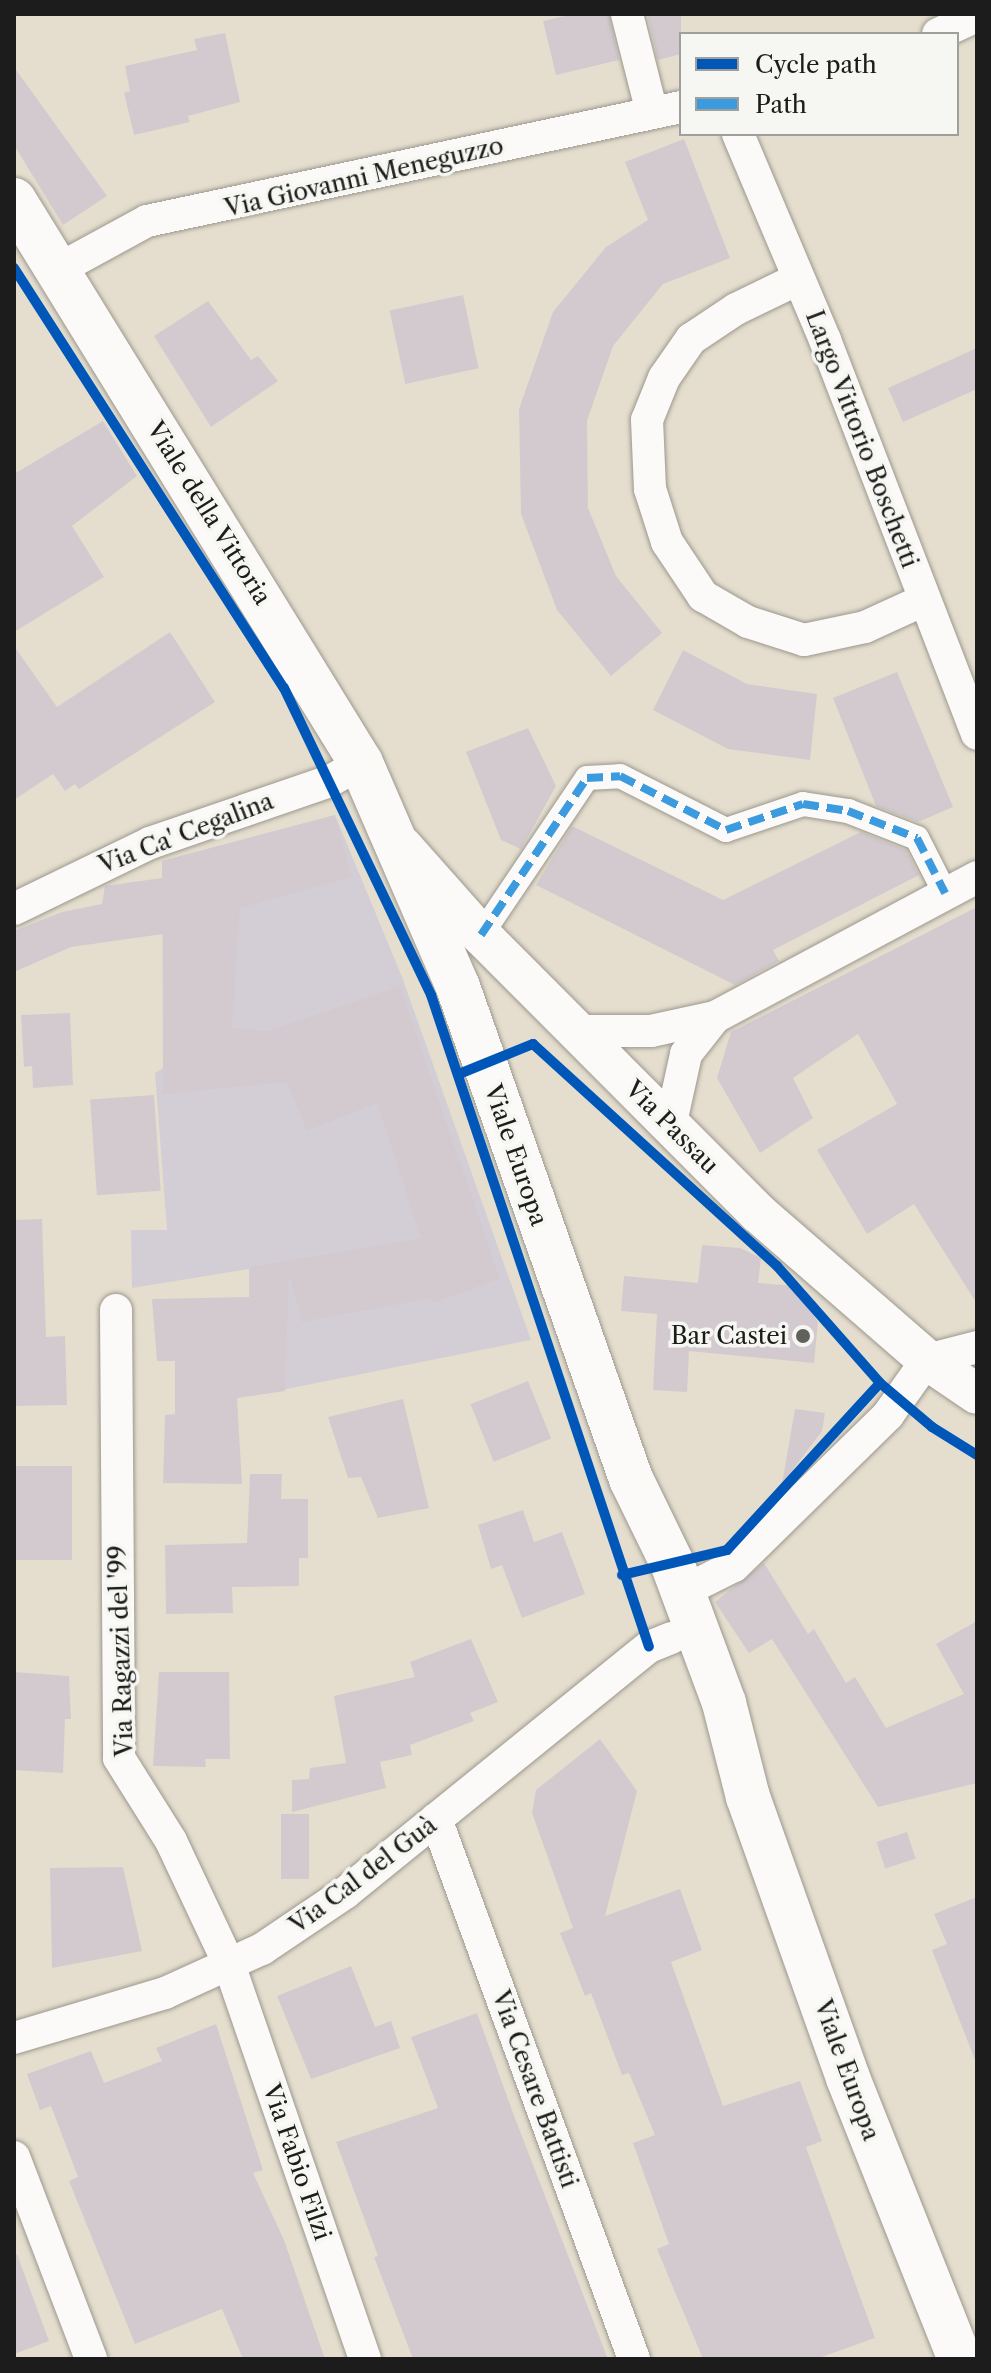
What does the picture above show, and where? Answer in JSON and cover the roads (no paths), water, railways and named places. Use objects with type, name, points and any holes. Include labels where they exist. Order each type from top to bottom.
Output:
[{"type":"main road","name":"Viale della Vittoria","points":[[14,200],[361,763],[392,834]]},
{"type":"main road","name":"Viale Europa","points":[[392,834],[458,987],[631,1479],[682,1592],[724,1703],[748,1797],[848,2078],[957,2353]]},
{"type":"main road","name":"Viale Europa","points":[[631,1479],[648,1570],[671,1638],[704,1720],[748,1797]]},
{"type":"street","points":[[627,14],[667,110]]},
{"type":"street","points":[[942,32],[977,16]]},
{"type":"street","name":"Via Giovanni Meneguzzo","points":[[57,270],[147,221],[667,110]]},
{"type":"street","name":"Largo Vittorio Boschetti","points":[[739,136],[977,734]]},
{"type":"street","name":"Largo Vittorio Boschetti","points":[[798,279],[736,309],[691,339],[664,378],[647,420],[650,489],[667,542],[703,596],[748,622],[804,640],[865,627],[924,600]]},
{"type":"street","name":"Via Ca' Cegalina","points":[[14,909],[150,843],[330,781],[361,763]]},
{"type":"street","points":[[481,935],[523,877],[565,804],[587,778],[620,776],[726,830],[803,804],[848,811],[917,838],[945,893]]},
{"type":"street","name":"Via Passau","points":[[392,834],[481,935],[670,1127],[781,1234],[927,1360],[977,1394]]},
{"type":"street","points":[[577,1031],[651,1031],[715,1017],[977,877]]},
{"type":"street","points":[[670,1127],[686,1054],[715,1017]]},
{"type":"street","name":"Via Ragazzi del '99","points":[[116,1310],[119,1758],[171,1841],[229,1964]]},
{"type":"street","points":[[682,1592],[734,1566],[888,1415],[927,1360],[977,1347]]},
{"type":"street","name":"Via Cal del Guà","points":[[14,2038],[165,1993],[262,1949],[345,1893],[649,1647],[671,1638]]},
{"type":"street","name":"Via Cesare Battisti","points":[[436,1819],[634,2359]]},
{"type":"street","name":"Via Fabio Filzi","points":[[229,1964],[365,2359]]},
{"type":"street","points":[[14,2157],[91,2359]]},
{"type":"place","name":"Bar Castei","points":[[803,1336]]}]
